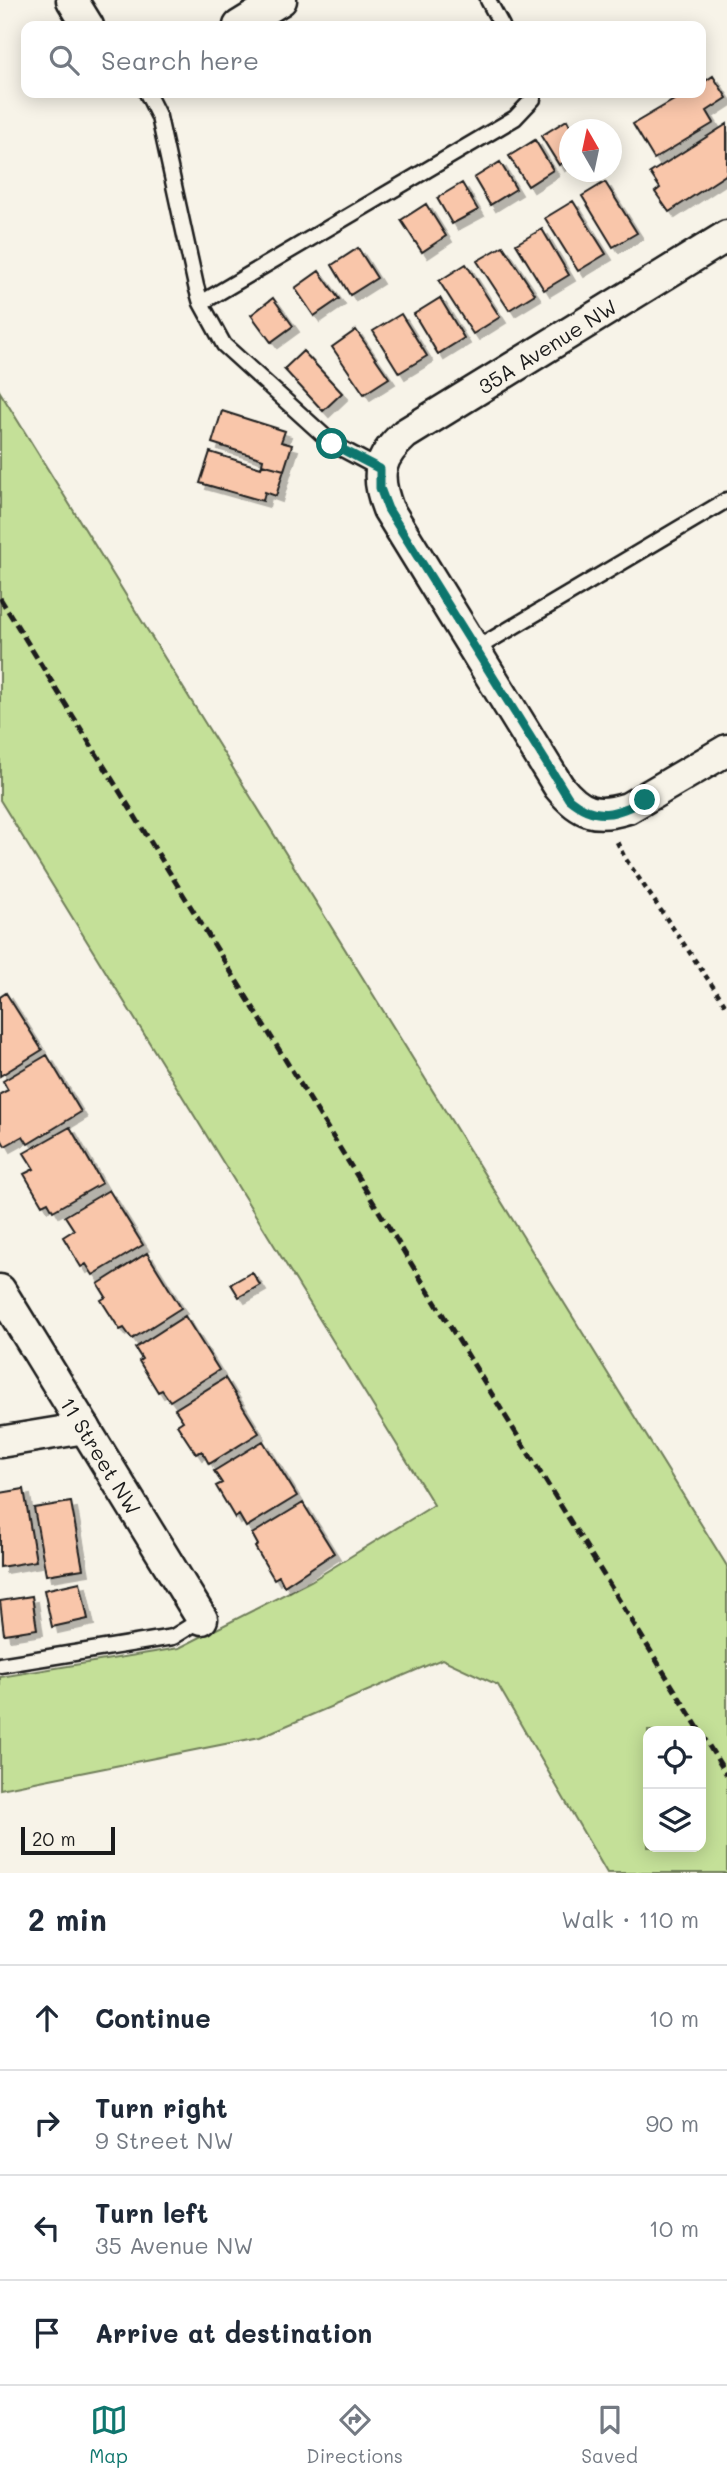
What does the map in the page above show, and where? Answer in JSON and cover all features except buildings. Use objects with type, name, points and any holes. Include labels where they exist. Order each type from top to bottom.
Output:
[{"type":"street","points":[[72,0],[85,21]]},
{"type":"street","points":[[247,21],[281,0]]},
{"type":"street","name":"35A Avenue NW","points":[[380,469],[386,454],[405,434],[727,236]]},
{"type":"street","points":[[380,469],[380,488],[388,509],[559,787],[579,807],[604,814],[645,800],[727,750]]},
{"type":"street","name":"11 Street NW","points":[[0,1290],[202,1619]]},
{"type":"street","points":[[0,1442],[85,1428]]},
{"type":"lane","points":[[488,0],[499,21]]},
{"type":"lane","points":[[150,98],[159,117],[201,303],[230,352],[332,444],[380,469]]},
{"type":"lane","points":[[201,303],[515,118],[533,98]]},
{"type":"lane","points":[[474,650],[727,500]]},
{"type":"lane","points":[[0,1665],[173,1637],[202,1619]]},
{"type":"path","points":[[604,814],[625,858],[727,1007]]},
{"type":"green space","points":[[0,392],[727,1566],[727,1873],[607,1873],[498,1685],[442,1659],[260,1737],[0,1789],[0,1677],[179,1648],[311,1581],[434,1505],[0,800]]},
{"type":"railway","points":[[0,598],[697,1726]]},
{"type":"railway","points":[[706,1741],[727,1775]]},
{"type":"route","points":[[332,444],[380,469],[380,488],[388,509],[559,787],[569,799],[596,815],[612,813],[645,800]]}]
